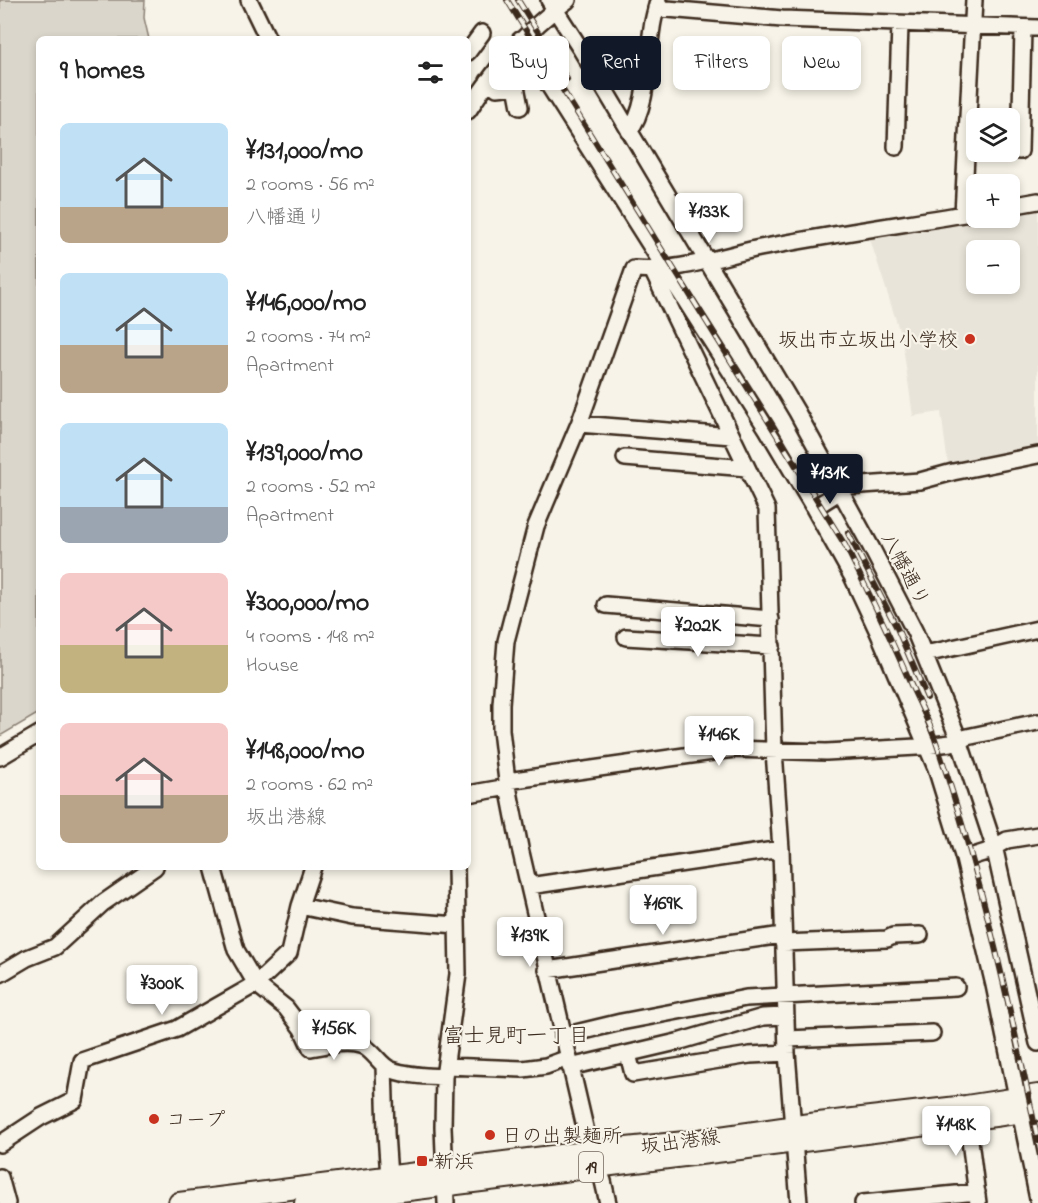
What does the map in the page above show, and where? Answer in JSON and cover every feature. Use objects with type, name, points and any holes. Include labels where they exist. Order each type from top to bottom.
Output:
[{"type":"main road","name":"坂出港線","points":[[304,1203],[445,1186],[593,1153],[793,1135],[1025,1107],[1038,1095]]},
{"type":"main road","name":"坂出港線","points":[[179,1203],[264,1198],[389,1177],[445,1186]]},
{"type":"street","points":[[249,0],[267,36]]},
{"type":"street","points":[[524,36],[552,4],[568,0]]},
{"type":"street","points":[[972,108],[974,0]]},
{"type":"street","name":"八幡通り","points":[[552,4],[796,412],[907,615],[959,740],[993,846],[1035,1015],[1038,1043]]},
{"type":"street","points":[[629,131],[635,123],[640,106],[657,4],[738,17],[1030,29],[1020,151]]},
{"type":"street","points":[[896,147],[900,25]]},
{"type":"street","points":[[471,48],[483,33]]},
{"type":"street","points":[[471,106],[488,81],[497,88],[516,86],[520,106]]},
{"type":"street","points":[[550,90],[659,270],[814,508],[856,586],[928,746],[964,859],[1025,1107],[1038,1198]]},
{"type":"street","points":[[1020,204],[1038,201]]},
{"type":"street","points":[[608,1203],[569,1063],[547,970],[508,784],[501,730],[506,641],[536,526],[579,424],[634,269],[659,270],[706,262],[781,244],[966,214]]},
{"type":"street","points":[[659,270],[732,436],[767,509],[774,751],[787,1046],[799,1203]]},
{"type":"street","points":[[579,424],[732,436]]},
{"type":"street","points":[[814,508],[848,486],[920,481],[1038,455]]},
{"type":"street","points":[[625,458],[747,468]]},
{"type":"street","points":[[606,605],[771,619]]},
{"type":"street","points":[[925,654],[1038,629]]},
{"type":"street","points":[[626,637],[772,646]]},
{"type":"street","points":[[471,793],[508,784],[728,750],[857,752],[928,746],[1038,722]]},
{"type":"street","points":[[0,757],[36,736]]},
{"type":"street","points":[[964,859],[986,852],[1007,840],[1038,835]]},
{"type":"street","points":[[529,886],[780,849]]},
{"type":"street","points":[[0,974],[27,957],[55,947],[103,903],[151,870]]},
{"type":"street","points":[[214,870],[236,950],[256,984],[286,1008],[302,1029],[311,1048],[333,1044],[363,1046],[384,1066],[413,1075],[445,1071],[523,1069],[628,1054],[763,1017],[786,1016]]},
{"type":"street","points":[[0,1144],[40,1117],[75,1100],[82,1061],[177,1029],[256,984],[289,953],[300,906],[312,870]]},
{"type":"street","points":[[445,1186],[442,1127],[445,1071],[458,974],[456,870]]},
{"type":"street","points":[[300,906],[352,918],[457,925]]},
{"type":"street","points":[[547,970],[783,939],[887,939],[893,936],[920,935]]},
{"type":"street","points":[[563,1036],[621,1022],[746,998],[786,994],[956,987]]},
{"type":"street","points":[[628,1054],[633,1074],[750,1055],[787,1046],[932,1033]]},
{"type":"street","points":[[384,1066],[389,1177]]},
{"type":"street","points":[[863,1203],[978,1198],[967,1114]]},
{"type":"street","points":[[0,1177],[7,1203]]},
{"type":"shaded area","points":[[0,0],[145,0],[144,18],[148,36],[36,36],[36,715],[0,736]]},
{"type":"shaded area","points":[[1038,205],[1038,447],[948,465],[941,412],[913,416],[902,339],[870,239],[875,232],[966,219],[966,228],[1020,228],[1020,208]]},
{"type":"railway","points":[[507,0],[845,545],[887,632],[933,732],[966,838],[1005,989],[1038,1141]]},
{"type":"railway","points":[[518,0],[540,36]]},
{"type":"railway","points":[[848,533],[897,628],[927,698]]},
{"type":"place","name":"坂出市立坂出小学校","points":[[970,339]]},
{"type":"place","name":"コープ","points":[[154,1119]]},
{"type":"place","name":"日の出製麺所","points":[[490,1135]]},
{"type":"place","name":"新浜","points":[[422,1161]]},
{"type":"district","name":"富士見町一丁目","points":[[516,1035]]}]
